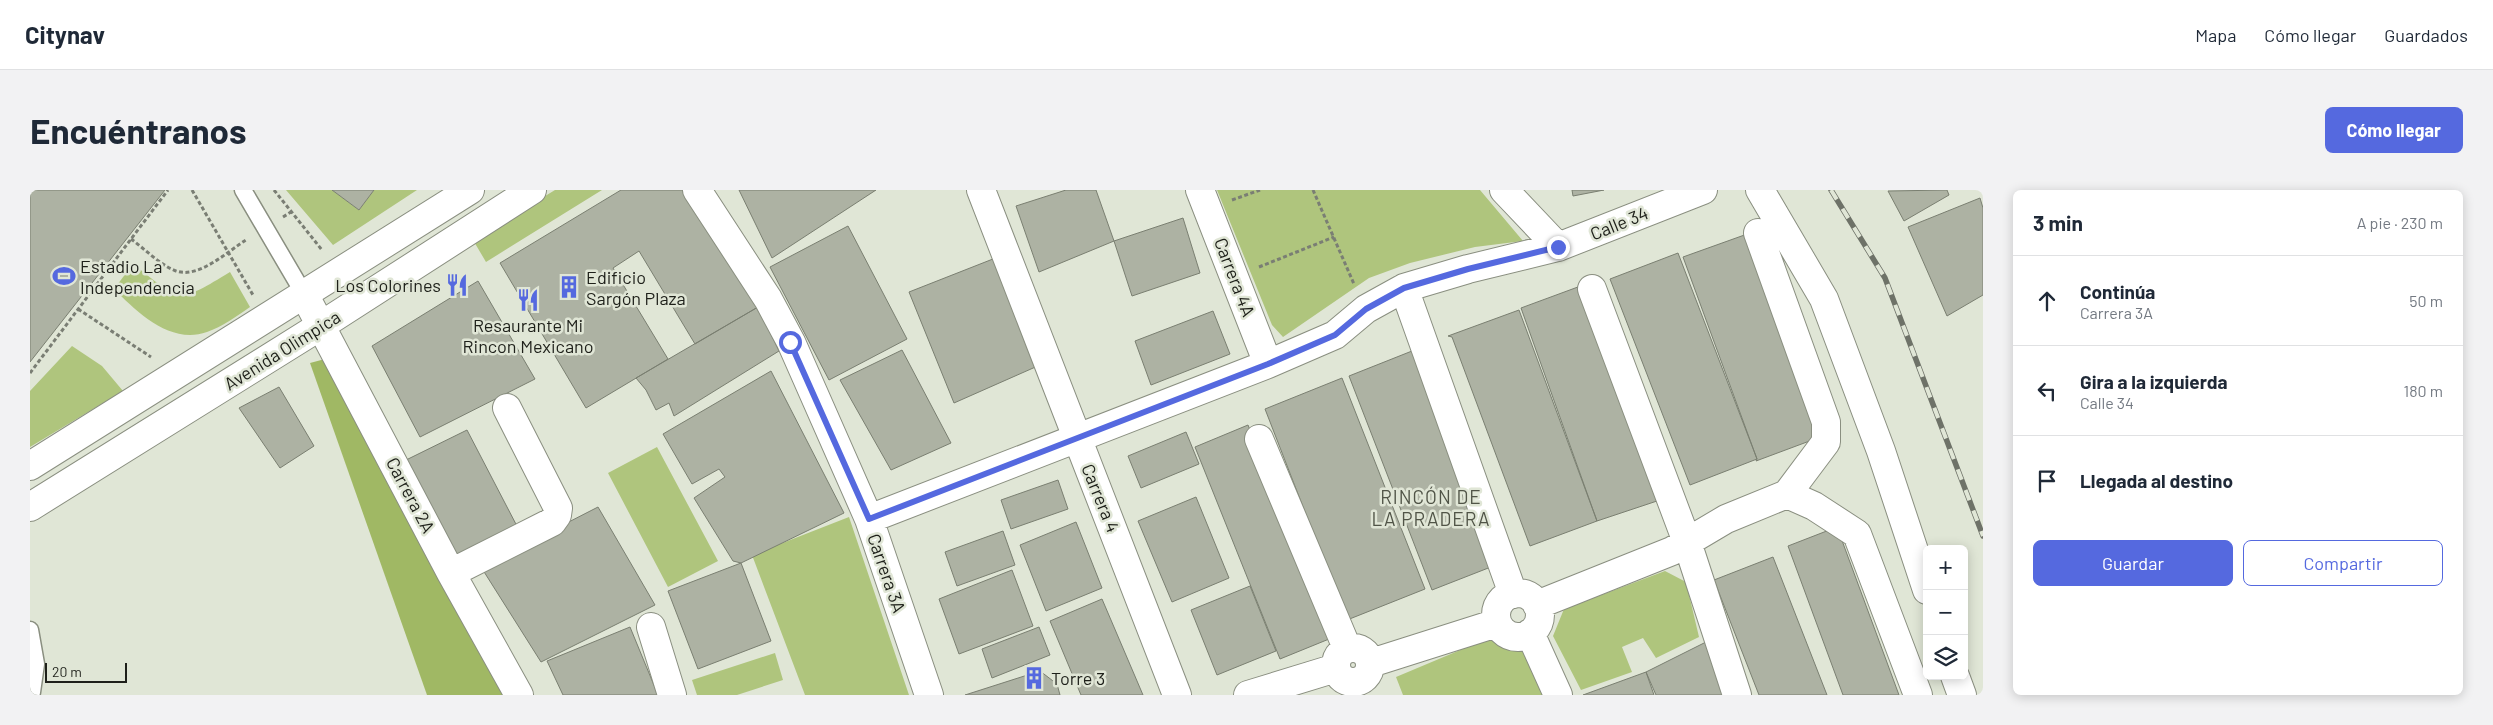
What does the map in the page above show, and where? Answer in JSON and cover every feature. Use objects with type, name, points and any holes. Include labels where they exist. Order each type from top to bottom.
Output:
[{"type":"street","name":"Avenida Olimpica","points":[[30,466],[470,190]]},
{"type":"street","name":"Avenida Olimpica","points":[[30,507],[322,325],[532,190]]},
{"type":"street","name":"Carrera 3A","points":[[697,190],[768,299],[790,342],[869,519],[929,695]]},
{"type":"street","name":"Carrera 4","points":[[981,190],[1177,695]]},
{"type":"street","name":"Carrera 4A","points":[[1200,190],[1235,275],[1268,364]]},
{"type":"street","points":[[1504,190],[1558,247]]},
{"type":"street","name":"Calle 34","points":[[869,519],[1077,440],[1268,364],[1335,335],[1366,309],[1404,288],[1468,269],[1558,247],[1703,190]]},
{"type":"street","points":[[1760,190],[1824,300],[1881,452],[1923,578]]},
{"type":"street","points":[[1537,605],[1672,551],[1726,519],[1787,494],[1826,442],[1826,422],[1758,234]]},
{"type":"street","points":[[1404,288],[1513,594]]},
{"type":"street","points":[[1592,289],[1687,542],[1737,695]]},
{"type":"street","name":"Carrera 2A","points":[[304,294],[451,573],[519,695]]},
{"type":"street","points":[[451,573],[552,522],[557,515],[558,508],[507,408]]},
{"type":"street","points":[[1259,439],[1341,658]]},
{"type":"street","points":[[1787,494],[1814,506],[1857,534],[1918,695]]},
{"type":"street","points":[[1522,594],[1531,598],[1537,605],[1540,616],[1537,626],[1530,633],[1520,637],[1511,636],[1503,631],[1497,623],[1498,605],[1504,597],[1522,594]]},
{"type":"street","points":[[1365,680],[1497,623]]},
{"type":"street","points":[[651,627],[672,695]]},
{"type":"street","points":[[1530,633],[1558,695]]},
{"type":"street","points":[[1248,695],[1341,658],[1355,647],[1368,655],[1365,680]]},
{"type":"street","points":[[1956,680],[1962,695]]},
{"type":"lane","points":[[243,190],[264,229],[304,294]]},
{"type":"lane","points":[[30,630],[36,664],[32,692]]},
{"type":"path","points":[[30,372],[168,190]]},
{"type":"path","points":[[192,190],[256,301]]},
{"type":"path","points":[[274,190],[327,257]]},
{"type":"path","points":[[1313,190],[1366,309]]},
{"type":"path","points":[[131,239],[166,265],[184,272],[200,269],[291,212]]},
{"type":"path","points":[[1235,275],[1334,237]]},
{"type":"path","points":[[78,309],[152,357]]},
{"type":"green space","points":[[286,190],[332,190],[359,210],[374,190],[417,190],[333,245]]},
{"type":"green space","points":[[555,190],[602,190],[486,262],[473,240]]},
{"type":"green space","points":[[1217,190],[1480,190],[1523,241],[1475,247],[1410,263],[1369,278],[1283,337],[1272,325]]},
{"type":"green space","points":[[133,264],[161,286],[179,294],[188,294],[199,290],[230,272],[250,307],[224,324],[207,332],[193,335],[167,330],[144,316],[114,289]]},
{"type":"green space","points":[[72,346],[102,366],[123,391],[30,447],[30,391]]},
{"type":"green space","points":[[325,359],[517,695],[427,695],[310,363]]},
{"type":"green space","points":[[657,447],[718,561],[668,587],[608,473]]},
{"type":"green space","points":[[849,517],[909,695],[805,695],[752,555]]},
{"type":"green space","points":[[1665,571],[1686,582],[1699,637],[1656,658],[1643,638],[1622,647],[1632,672],[1581,690],[1553,636],[1564,609]]},
{"type":"green space","points":[[1496,635],[1527,649],[1545,695],[1403,695],[1396,677]]},
{"type":"green space","points":[[775,653],[783,680],[737,695],[697,695],[692,680]]},
{"type":"building","name":"Estadio La Independencia","points":[[30,190],[165,190],[30,362]]},
{"type":"building","points":[[332,190],[374,190],[359,210]]},
{"type":"building","name":"Edificio Sargón Plaza","points":[[621,190],[689,190],[758,307],[695,344],[639,251],[613,268],[668,359],[586,408],[500,263]]},
{"type":"building","points":[[739,190],[876,190],[772,258]]},
{"type":"building","points":[[1066,190],[1096,190],[1114,241],[1039,272],[1016,206]]},
{"type":"building","points":[[1572,190],[1604,190],[1573,196]]},
{"type":"building","points":[[1947,190],[1949,195],[1904,221],[1888,191]]},
{"type":"building","points":[[1980,198],[1983,208],[1983,295],[1947,316],[1908,227]]},
{"type":"building","points":[[1183,218],[1200,273],[1132,296],[1114,241]]},
{"type":"building","points":[[848,226],[907,339],[829,380],[770,267]]},
{"type":"building","points":[[1750,233],[1823,436],[1756,461],[1757,459],[1683,257]]},
{"type":"building","points":[[1678,253],[1757,459],[1690,485],[1610,279]]},
{"type":"building","points":[[998,257],[1040,365],[954,403],[909,292]]},
{"type":"building","points":[[478,281],[535,379],[420,437],[372,346]]},
{"type":"building","points":[[1586,284],[1666,498],[1597,521],[1521,308]]},
{"type":"building","points":[[758,307],[779,351],[674,416],[669,403],[656,410],[646,390],[636,378]]},
{"type":"building","points":[[1519,310],[1597,521],[1530,546],[1452,337],[1448,336]]},
{"type":"building","points":[[1213,311],[1230,354],[1151,385],[1135,341]]},
{"type":"building","points":[[902,350],[951,443],[891,470],[840,380]]},
{"type":"building","points":[[1412,351],[1496,565],[1432,590],[1349,376]]},
{"type":"building","points":[[771,371],[844,513],[741,563],[733,561],[694,498],[725,477],[719,469],[692,484],[663,434]]},
{"type":"building","points":[[1342,378],[1425,589],[1347,620],[1265,409]]},
{"type":"building","points":[[279,387],[314,446],[280,468],[239,408]]},
{"type":"building","points":[[1248,425],[1334,637],[1280,659],[1195,447]]},
{"type":"building","points":[[467,430],[519,530],[457,562],[402,462]]},
{"type":"building","points":[[1186,432],[1199,464],[1141,488],[1128,456]]},
{"type":"building","points":[[1058,480],[1068,509],[1011,529],[1001,500]]},
{"type":"building","points":[[1196,497],[1229,578],[1172,602],[1138,521]]},
{"type":"building","points":[[598,507],[655,605],[541,662],[481,567]]},
{"type":"building","points":[[1076,522],[1102,588],[1046,611],[1020,545]]},
{"type":"building","points":[[1837,527],[1899,695],[1843,695],[1788,546]]},
{"type":"building","points":[[1003,531],[1015,565],[957,586],[945,552]]},
{"type":"building","points":[[1773,557],[1827,695],[1759,695],[1714,580]]},
{"type":"building","points":[[741,563],[771,641],[698,669],[668,591]]},
{"type":"building","points":[[1012,570],[1033,626],[959,654],[939,599]]},
{"type":"building","points":[[1250,586],[1276,651],[1217,675],[1191,610]]},
{"type":"building","points":[[1102,599],[1143,695],[1081,695],[1050,621]]},
{"type":"building","points":[[630,627],[658,695],[563,695],[547,661]]},
{"type":"building","points":[[1039,627],[1050,655],[992,678],[982,649]]},
{"type":"building","points":[[1706,642],[1726,695],[1656,695],[1646,672]]},
{"type":"building","name":"Torre 3","points":[[1040,671],[1057,684],[1060,695],[965,695]]},
{"type":"building","points":[[1646,672],[1654,695],[1583,695]]},
{"type":"railway","points":[[1831,190],[1885,278],[1983,536]]},
{"type":"place","name":"Estadio La Independencia","points":[[64,276]]},
{"type":"place","name":"Los Colorines","points":[[457,285]]},
{"type":"place","name":"Edificio Sargón Plaza","points":[[569,287]]},
{"type":"place","name":"Resaurante Mi Rincon Mexicano","points":[[528,300]]},
{"type":"place","name":"Torre 3","points":[[1034,678]]},
{"type":"district","name":"RINCÓN DE LA PRADERA","points":[[1431,507]]},
{"type":"route","points":[[790,342],[869,519],[1077,440],[1268,364],[1335,335],[1366,309],[1404,288],[1468,269],[1558,247]]}]
